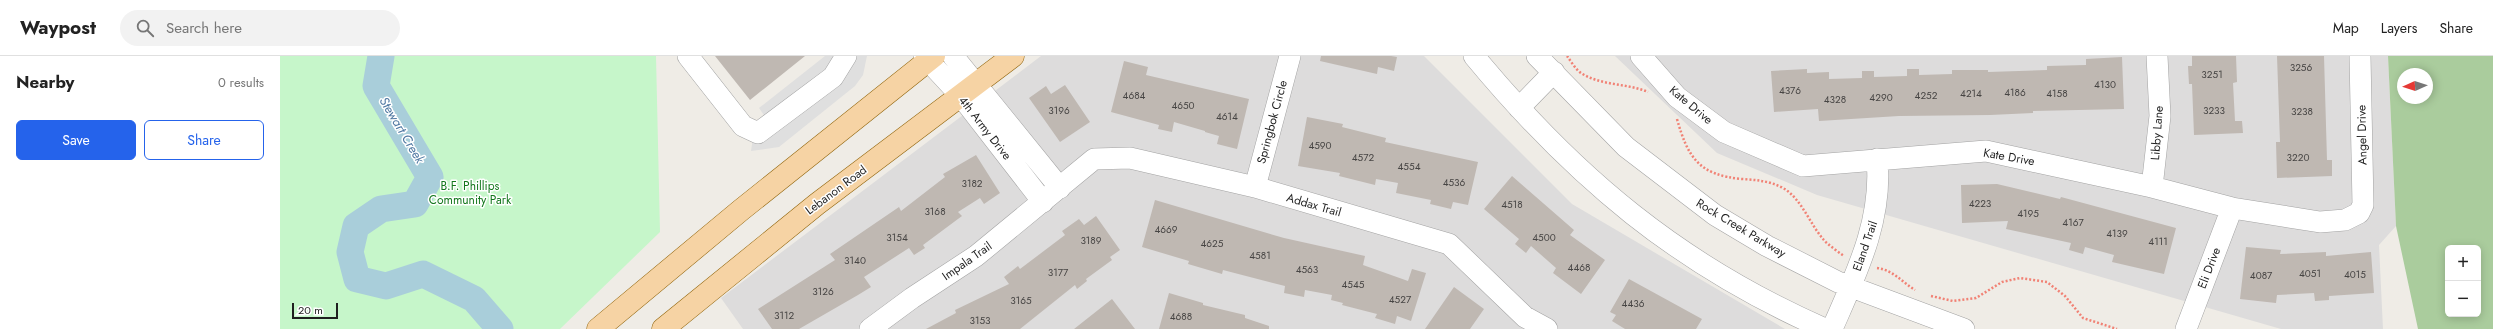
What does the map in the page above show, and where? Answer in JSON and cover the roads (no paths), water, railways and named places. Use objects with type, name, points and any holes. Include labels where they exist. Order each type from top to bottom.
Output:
[{"type":"main road","name":"Lebanon Road","points":[[663,329],[817,204],[1013,56]]},
{"type":"main road","points":[[598,329],[929,58]]},
{"type":"street","points":[[688,56],[743,126],[758,133],[832,77],[846,56]]},
{"type":"street","name":"4th Army Drive","points":[[953,56],[968,91],[1043,202]]},
{"type":"street","name":"Springbok Circle","points":[[1255,187],[1290,56]]},
{"type":"street","points":[[1474,56],[1519,108],[1569,160],[1650,229],[1756,297],[1825,329]]},
{"type":"street","name":"Rock Creek Parkway","points":[[1537,56],[1626,148],[1714,215],[1799,262],[1851,287],[1964,329]]},
{"type":"street","name":"Kate Drive","points":[[1641,56],[1677,97],[1724,132],[1803,166],[1986,151],[2152,187],[2232,208],[2320,222],[2345,220],[2359,213]]},
{"type":"street","name":"Libby Lane","points":[[2152,187],[2160,116],[2157,56]]},
{"type":"street","name":"Angel Drive","points":[[2359,213],[2363,205],[2360,56]]},
{"type":"street","name":"4th Army Drive","points":[[929,58],[968,91],[1060,188]]},
{"type":"street","points":[[1519,108],[1554,72]]},
{"type":"street","name":"Addax Trail","points":[[1060,188],[1094,159],[1130,158],[1255,187],[1449,244],[1520,323],[1547,329]]},
{"type":"street","name":"Eland Trail","points":[[1832,329],[1851,287],[1876,212],[1879,183],[1877,159]]},
{"type":"street","name":"Impala Trail","points":[[870,329],[912,298],[976,256],[1060,188]]},
{"type":"street","name":"Eli Drive","points":[[2186,329],[2232,208]]},
{"type":"waterway","name":"Stewart Creek","points":[[381,56],[376,86],[430,177],[415,204],[381,209],[356,226],[350,252],[357,279],[386,286],[423,274],[474,299],[500,329]]},
{"type":"park label","name":"B.F. Phillips Community Park","points":[[470,193]]}]
